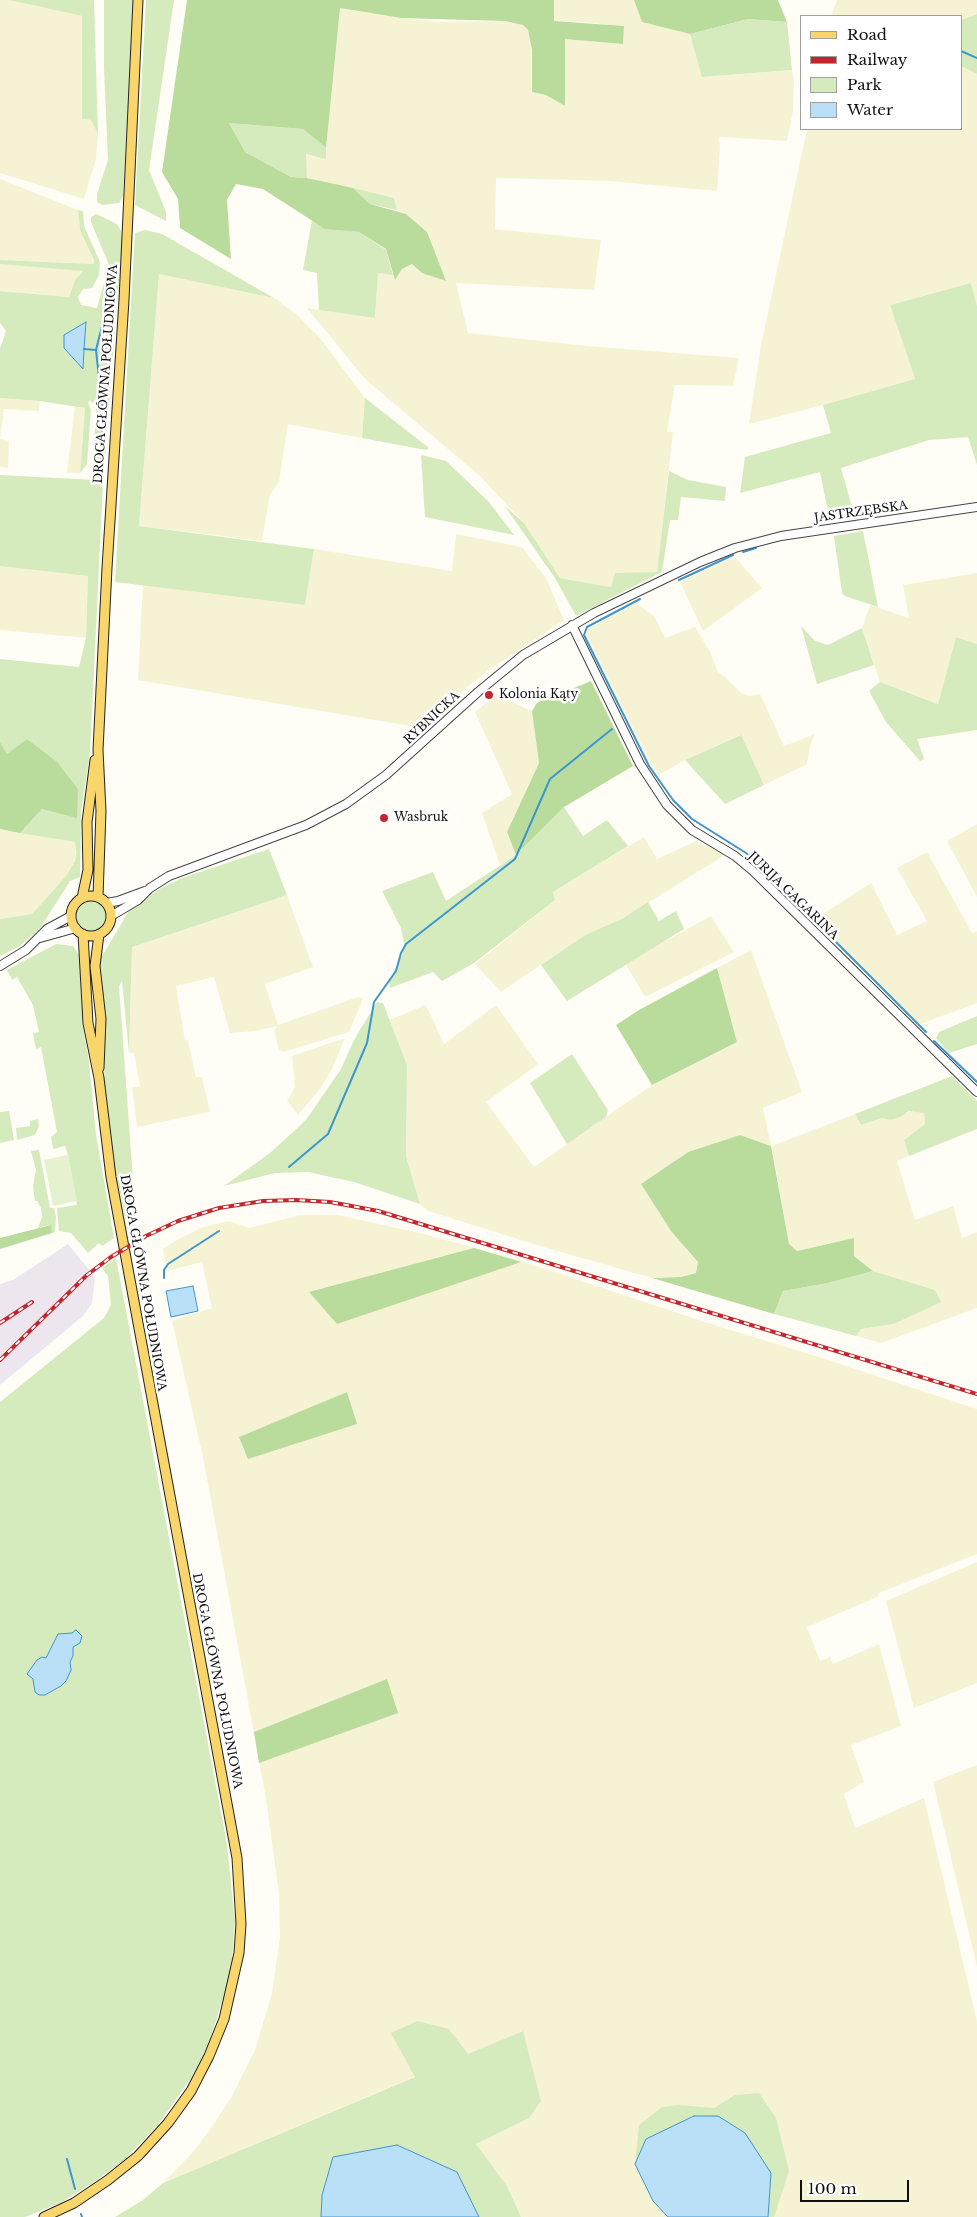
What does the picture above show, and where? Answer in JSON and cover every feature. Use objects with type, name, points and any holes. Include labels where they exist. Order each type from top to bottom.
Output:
[{"type":"main road","name":"DROGA GŁÓWNA POŁUDNIOWA","points":[[102,900],[98,750],[108,549],[124,300],[138,0]]},
{"type":"main road","name":"DROGA GŁÓWNA POŁUDNIOWA","points":[[82,898],[88,870],[88,809],[98,750]]},
{"type":"main road","points":[[90,896],[102,900],[111,916],[108,926],[99,934],[92,936],[80,931],[71,916],[74,905],[82,898],[90,896]]},
{"type":"main road","name":"DROGA GŁÓWNA POŁUDNIOWA","points":[[44,2217],[74,2203],[108,2180],[138,2156],[168,2123],[191,2091],[209,2056],[224,2019],[239,1953],[241,1924],[235,1848],[119,1228],[98,1078],[88,1023],[80,931]]},
{"type":"main road","name":"DROGA GŁÓWNA POŁUDNIOWA","points":[[98,1078],[100,1019],[95,960],[99,934]]},
{"type":"street","name":"JASTRZĘBSKA","points":[[728,550],[804,531],[977,508]]},
{"type":"street","name":"RYBNICKA","points":[[102,900],[129,898],[147,890],[175,873],[298,827],[346,804],[386,775],[506,667],[534,647],[572,625],[728,550]]},
{"type":"street","name":"JURIJA GAGARINA","points":[[572,625],[640,764],[668,805],[692,830],[753,870],[977,1092]]},
{"type":"street","name":"RYBNICKA","points":[[111,916],[138,900],[147,890]]},
{"type":"street","points":[[0,966],[20,954],[38,939],[46,929],[71,916]]},
{"type":"street","points":[[38,939],[66,930],[80,931]]},
{"type":"shaded area","points":[[0,0],[9,0],[82,16],[82,119],[91,120],[98,134],[96,159],[84,199],[0,173]]},
{"type":"shaded area","points":[[554,0],[634,0],[642,22],[690,34],[703,77],[792,70],[794,81],[793,111],[787,141],[719,137],[717,191],[610,181],[496,178],[495,229],[601,240],[594,290],[456,283],[468,333],[587,346],[739,358],[733,386],[675,385],[667,432],[673,432],[657,573],[615,573],[611,587],[560,578],[524,523],[480,476],[365,379],[307,308],[375,318],[378,273],[393,275],[395,280],[402,269],[412,264],[422,273],[444,281],[427,232],[406,214],[397,210],[394,198],[307,178],[305,154],[326,158],[327,131],[340,8],[401,18],[442,22],[505,21],[524,25],[528,30],[531,40],[531,92],[552,96],[564,105],[565,39],[623,44],[624,27],[585,22],[553,21]]},
{"type":"shaded area","points":[[837,0],[977,0],[977,14],[962,20],[962,15],[831,15]]},
{"type":"shaded area","points":[[962,66],[977,74],[977,306],[971,283],[890,305],[915,379],[749,424],[761,345],[807,130],[962,130]]},
{"type":"shaded area","points":[[0,179],[78,210],[80,230],[94,260],[94,264],[0,260]]},
{"type":"shaded area","points":[[0,264],[84,270],[75,280],[69,297],[0,291]]},
{"type":"shaded area","points":[[159,274],[274,298],[296,314],[320,338],[365,398],[362,438],[288,424],[279,482],[270,495],[262,541],[139,526]]},
{"type":"shaded area","points":[[0,398],[40,401],[39,411],[4,409],[0,439]]},
{"type":"shaded area","points":[[75,405],[85,408],[80,473],[67,473]]},
{"type":"shaded area","points":[[0,439],[9,441],[8,468],[0,467]]},
{"type":"shaded area","points":[[456,534],[522,547],[546,578],[564,620],[487,671],[458,694],[428,729],[138,680],[143,584],[305,605],[314,549],[452,571]]},
{"type":"shaded area","points":[[735,557],[762,588],[703,631],[680,582]]},
{"type":"shaded area","points":[[0,566],[88,575],[86,638],[0,630]]},
{"type":"shaded area","points":[[977,573],[977,644],[956,637],[938,704],[880,682],[862,628],[870,605],[909,618],[903,585]]},
{"type":"shaded area","points":[[636,603],[654,616],[665,638],[695,627],[709,650],[718,672],[741,693],[750,696],[760,694],[784,746],[815,734],[810,746],[807,764],[764,785],[740,735],[685,760],[659,775],[651,764],[587,636],[588,629]]},
{"type":"shaded area","points":[[496,695],[532,711],[539,763],[507,832],[516,855],[500,865],[482,813],[512,794],[475,712]]},
{"type":"shaded area","points":[[977,824],[977,897],[947,841]]},
{"type":"shaded area","points":[[0,829],[75,842],[75,861],[66,876],[32,914],[0,919]]},
{"type":"shaded area","points":[[644,837],[657,859],[696,841],[725,855],[619,921],[585,935],[501,992],[475,964],[555,900],[553,892]]},
{"type":"shaded area","points":[[927,852],[972,933],[977,931],[977,1003],[918,1025],[812,921],[871,883],[897,935],[927,921],[897,868]]},
{"type":"shaded area","points":[[287,895],[313,967],[265,984],[278,1025],[358,997],[363,999],[349,1032],[283,1052],[279,1050],[274,1031],[277,1026],[256,1031],[230,1033],[214,977],[176,986],[185,1041],[188,1040],[196,1077],[202,1077],[210,1112],[137,1127],[132,1088],[140,1086],[134,1053],[129,1053],[132,946]]},
{"type":"shaded area","points":[[711,916],[734,952],[647,996],[644,995],[625,963]]},
{"type":"shaded area","points":[[751,950],[802,1092],[763,1108],[771,1146],[740,1135],[688,1152],[641,1184],[671,1231],[698,1262],[696,1273],[681,1277],[652,1278],[428,1211],[420,1204],[406,1156],[407,1065],[389,1020],[426,1005],[444,1044],[496,1005],[538,1064],[486,1102],[534,1167],[652,1085],[737,1042],[717,968]]},
{"type":"shaded area","points":[[345,1038],[332,1069],[319,1090],[298,1115],[287,1101],[295,1087],[292,1056]]},
{"type":"shaded area","points":[[914,1110],[924,1113],[925,1124],[904,1140],[909,1156],[897,1161],[915,1220],[953,1206],[962,1238],[977,1232],[977,1308],[881,1343],[856,1336],[861,1329],[894,1324],[940,1302],[935,1290],[873,1271],[854,1256],[854,1238],[797,1251],[789,1245],[772,1146],[855,1114],[861,1125],[882,1118],[890,1120]]},
{"type":"shaded area","points":[[300,1215],[338,1215],[420,1233],[515,1259],[977,1409],[977,1554],[879,1593],[877,1597],[807,1627],[820,1661],[830,1657],[833,1664],[879,1644],[901,1726],[851,1745],[864,1782],[844,1794],[855,1828],[924,1798],[977,2021],[977,2217],[521,2217],[507,2186],[476,2144],[529,2118],[522,2031],[468,2055],[449,2029],[416,2076],[163,2183],[192,2153],[209,2131],[232,2096],[255,2050],[272,1993],[280,1937],[279,1894],[266,1799],[204,1462],[172,1321],[212,1308],[202,1262],[167,1271],[163,1249],[203,1227],[229,1221],[249,1228]]},
{"type":"shaded area","points":[[68,1244],[95,1277],[92,1303],[83,1316],[0,1385],[0,1284],[13,1280]]},
{"type":"shaded area","points":[[977,1562],[977,1683],[914,1708],[886,1601]]},
{"type":"shaded area","points":[[977,1765],[977,1967],[933,1782]]},
{"type":"green space","points":[[9,0],[94,0],[98,134],[91,120],[82,119],[82,16]]},
{"type":"green space","points":[[104,0],[134,0],[123,196],[119,203],[102,205],[97,202],[97,194],[108,160],[104,68]]},
{"type":"green space","points":[[146,0],[174,0],[149,170],[166,212],[166,221],[135,205]]},
{"type":"green space","points":[[187,0],[554,0],[554,21],[624,26],[623,44],[565,39],[565,106],[546,95],[532,92],[532,50],[528,30],[523,25],[505,21],[401,18],[340,8],[326,148],[303,129],[229,123],[245,152],[291,177],[307,178],[353,188],[370,204],[406,214],[427,232],[446,281],[422,273],[412,264],[402,269],[395,280],[386,249],[359,232],[325,229],[263,189],[236,184],[227,200],[231,259],[180,228],[178,199],[162,172]]},
{"type":"green space","points":[[634,0],[778,0],[787,22],[748,19],[690,34],[642,22]]},
{"type":"green space","points":[[977,14],[977,74],[962,66],[962,20]]},
{"type":"green space","points":[[748,19],[787,22],[792,70],[702,77],[690,34]]},
{"type":"green space","points":[[229,123],[303,129],[326,148],[326,159],[306,154],[307,178],[291,177],[245,152]]},
{"type":"green space","points":[[353,188],[394,198],[397,210],[370,204]]},
{"type":"green space","points":[[78,210],[83,211],[84,226],[100,262],[99,275],[92,288],[83,289],[78,297],[81,305],[97,308],[109,265],[91,222],[91,217],[96,214],[117,224],[121,231],[122,244],[103,481],[90,753],[81,812],[80,877],[70,881],[41,927],[20,946],[0,956],[0,919],[32,914],[66,876],[75,861],[76,853],[75,842],[20,833],[42,809],[27,739],[7,755],[0,742],[0,659],[79,667],[86,638],[88,576],[0,566],[0,475],[96,480],[97,466],[93,464],[96,407],[90,400],[88,403],[91,410],[87,464],[80,473],[85,408],[40,401],[0,398],[0,349],[6,331],[0,323],[0,291],[69,297],[75,280],[83,271],[0,264],[0,260],[94,264],[94,260],[80,230]],"holes":[[[86,322],[83,369],[64,348],[64,335]]]},
{"type":"green space","points":[[312,220],[325,228],[359,232],[386,250],[393,275],[378,273],[375,318],[319,310],[317,273],[303,270]]},
{"type":"green space","points":[[145,230],[162,234],[274,298],[159,274],[139,526],[314,549],[305,605],[115,582],[135,233]]},
{"type":"green space","points":[[971,283],[977,306],[977,465],[968,437],[929,440],[841,468],[855,518],[830,521],[820,472],[740,493],[745,457],[831,433],[823,405],[915,379],[890,305]]},
{"type":"green space","points":[[365,398],[429,448],[426,450],[362,438]]},
{"type":"green space","points":[[421,455],[446,461],[489,502],[514,535],[425,517]]},
{"type":"green space","points":[[669,471],[688,480],[726,487],[725,501],[681,497],[678,520],[670,520],[662,572],[576,616],[555,578],[504,505],[524,523],[560,578],[611,587],[615,573],[657,572]]},
{"type":"green space","points":[[863,531],[878,607],[845,596],[842,593],[834,536]]},
{"type":"green space","points":[[801,626],[815,641],[828,645],[862,628],[874,665],[817,684]]},
{"type":"green space","points":[[956,637],[977,644],[977,730],[917,739],[924,759],[920,761],[886,722],[869,691],[880,682],[938,704]]},
{"type":"green space","points":[[591,681],[633,766],[564,807],[516,855],[507,832],[539,763],[532,711],[536,704],[544,698],[558,695]]},
{"type":"green space","points":[[741,735],[764,785],[725,804],[685,760]]},
{"type":"green space","points":[[27,739],[57,762],[78,789],[77,818],[42,809],[20,833],[0,829],[0,742],[7,754]]},
{"type":"green space","points":[[564,807],[583,836],[607,820],[628,846],[553,892],[555,900],[474,963],[442,981],[433,972],[390,988],[389,982],[402,955],[404,943],[401,928],[382,891],[433,872],[446,901],[516,855]]},
{"type":"green space","points":[[269,849],[287,895],[132,947],[129,1053],[122,981],[119,986],[135,1208],[133,1226],[127,1229],[104,1099],[105,1015],[98,963],[129,911],[161,888],[182,878]]},
{"type":"green space","points":[[91,901],[97,902],[105,910],[105,922],[97,930],[91,931],[85,930],[77,922],[76,916],[77,910],[85,902]]},
{"type":"green space","points":[[648,902],[659,921],[676,911],[684,929],[567,1001],[541,965],[585,935],[622,919]]},
{"type":"green space","points":[[56,944],[73,946],[79,955],[83,1027],[89,1061],[96,1135],[114,1238],[102,1246],[99,1243],[88,1253],[71,1233],[59,1231],[57,1208],[77,1205],[68,1155],[65,1146],[53,1149],[51,1137],[57,1132],[41,1047],[36,1049],[33,1033],[39,1032],[33,1005],[17,977],[12,980],[7,970]]},
{"type":"green space","points":[[717,968],[737,1042],[652,1085],[616,1025],[639,1010]]},
{"type":"green space","points":[[377,1002],[383,1003],[407,1065],[406,1156],[420,1204],[354,1182],[308,1172],[275,1173],[224,1186],[270,1153],[306,1120],[341,1069],[355,1038]]},
{"type":"green space","points":[[977,1016],[977,1044],[949,1053],[936,1038],[939,1032]]},
{"type":"green space","points":[[572,1054],[608,1110],[606,1117],[567,1144],[530,1083]]},
{"type":"green space","points":[[952,1076],[977,1101],[977,1129],[909,1156],[904,1140],[925,1124],[924,1113],[909,1111],[900,1117],[890,1120],[882,1118],[861,1125],[855,1114]]},
{"type":"green space","points":[[9,1111],[14,1140],[0,1143],[0,1112]]},
{"type":"green space","points":[[38,1119],[39,1126],[35,1135],[17,1140],[16,1128],[30,1126],[30,1121]]},
{"type":"green space","points":[[740,1135],[771,1146],[789,1244],[797,1251],[854,1238],[854,1256],[873,1271],[828,1283],[783,1291],[774,1314],[652,1278],[681,1277],[696,1273],[698,1262],[671,1231],[641,1184],[688,1152]]},
{"type":"green space","points":[[39,1150],[50,1208],[54,1208],[56,1217],[55,1232],[52,1233],[50,1225],[38,1228],[42,1217],[41,1208],[37,1201],[35,1201],[33,1186],[36,1170],[31,1151]]},
{"type":"green space","points":[[68,1155],[77,1201],[53,1206],[44,1160]]},
{"type":"green space","points":[[51,1225],[52,1233],[0,1249],[0,1238]]},
{"type":"green space","points":[[474,1248],[521,1262],[337,1324],[309,1292]]},
{"type":"green space","points":[[116,1258],[227,1844],[235,1922],[232,1958],[226,1989],[208,2046],[191,2078],[158,2125],[124,2160],[93,2183],[62,2202],[25,2217],[0,2217],[0,1402],[104,1318],[111,1305],[108,1276],[102,1268]]},
{"type":"green space","points":[[873,1271],[935,1290],[941,1302],[894,1324],[861,1329],[856,1336],[774,1314],[783,1291],[828,1283]]},
{"type":"green space","points":[[347,1392],[357,1424],[248,1459],[239,1437]]},
{"type":"green space","points":[[387,1679],[398,1713],[259,1763],[254,1732]]},
{"type":"green space","points":[[417,2021],[449,2029],[468,2054],[523,2031],[541,2101],[529,2118],[476,2144],[507,2186],[521,2217],[115,2217],[143,2200],[163,2183],[415,2077],[391,2033]]},
{"type":"green space","points":[[759,2093],[776,2118],[789,2171],[774,2217],[768,2217],[771,2173],[647,2139],[635,2164],[639,2125],[662,2107],[678,2105],[714,2108],[735,2095]]},
{"type":"water","points":[[86,322],[83,369],[64,348],[64,335]]},
{"type":"water","points":[[193,1286],[198,1311],[171,1317],[166,1291]]},
{"type":"water","points":[[76,1630],[82,1636],[80,1643],[73,1647],[73,1656],[70,1662],[71,1670],[66,1681],[45,1695],[39,1695],[35,1692],[33,1679],[27,1674],[37,1660],[42,1657],[46,1658],[58,1634],[72,1633]]},
{"type":"water","points":[[694,2116],[718,2116],[745,2133],[771,2173],[768,2217],[668,2217],[653,2201],[635,2164],[646,2139]]},
{"type":"water","points":[[397,2145],[457,2172],[479,2217],[321,2217],[322,2195],[333,2157]]},
{"type":"waterway","points":[[962,51],[977,58]]},
{"type":"waterway","points":[[84,349],[96,350],[111,291]]},
{"type":"waterway","points":[[96,350],[103,416],[100,477]]},
{"type":"waterway","points":[[743,552],[756,548]]},
{"type":"waterway","points":[[679,580],[733,555]]},
{"type":"waterway","points":[[640,599],[587,627],[584,635],[649,766],[673,800],[692,819],[746,853],[806,911]]},
{"type":"waterway","points":[[289,1167],[328,1134],[367,1043],[374,1002],[396,971],[401,953],[406,944],[515,859],[550,779],[612,729]]},
{"type":"waterway","points":[[814,920],[926,1032]]},
{"type":"waterway","points":[[934,1041],[977,1082]]},
{"type":"waterway","points":[[164,1278],[164,1270],[168,1264],[219,1231]]},
{"type":"waterway","points":[[67,2159],[75,2189]]},
{"type":"railway","points":[[0,1360],[87,1275],[111,1257],[146,1236],[178,1221],[219,1208],[263,1201],[296,1200],[330,1202],[378,1211],[977,1394]]},
{"type":"railway","points":[[0,1323],[32,1302]]},
{"type":"place","name":"Kolonia Kąty","points":[[489,695]]},
{"type":"place","name":"Wasbruk","points":[[384,818]]}]
